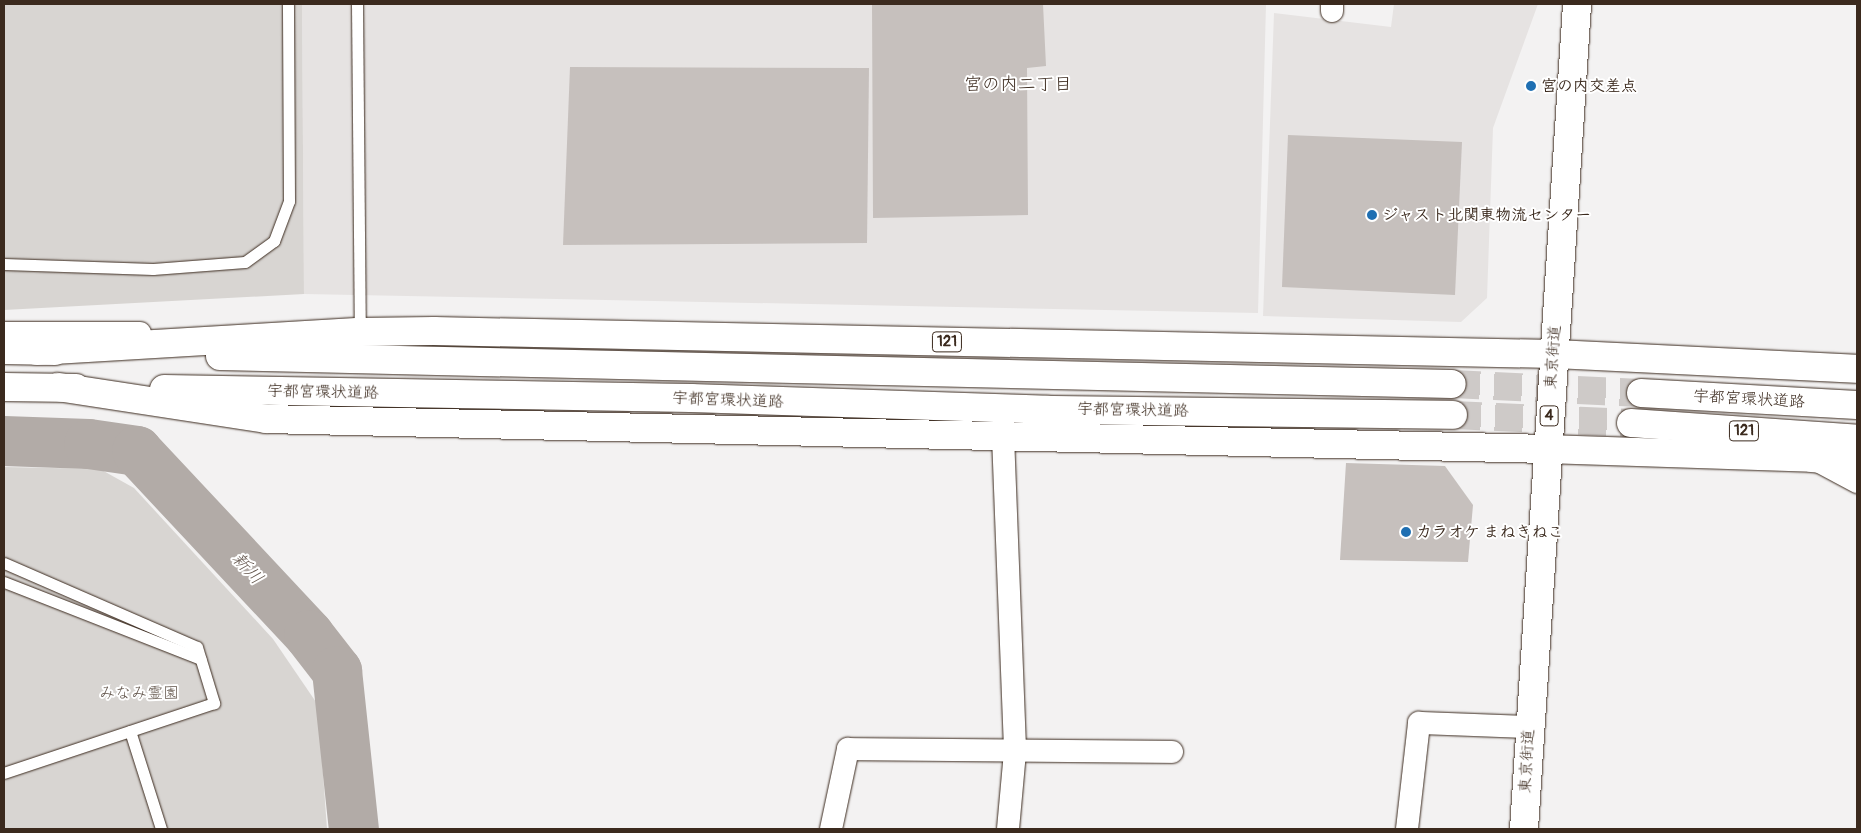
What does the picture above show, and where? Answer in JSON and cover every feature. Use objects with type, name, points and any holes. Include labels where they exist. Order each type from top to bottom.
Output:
[{"type":"highway","name":"東京街道","points":[[1524,829],[1546,450],[1554,354],[1576,4]]},
{"type":"highway","name":"121","points":[[37,351],[360,332],[434,331],[1554,354],[1853,367]]},
{"type":"highway","name":"宇都宮環状道路","points":[[4,350],[863,372],[1452,384]]},
{"type":"highway","name":"宇都宮環状道路","points":[[4,387],[691,398],[1048,410],[1452,415]]},
{"type":"highway","name":"121","points":[[58,387],[266,419],[1546,450],[1812,458],[1857,462]]},
{"type":"highway","name":"宇都宮環状道路","points":[[1642,393],[1857,405]]},
{"type":"highway","name":"宇都宮環状道路","points":[[1631,423],[1857,439]]},
{"type":"street","points":[[4,332],[360,332]]},
{"type":"street","points":[[1004,436],[1015,752],[1008,829]]},
{"type":"street","points":[[1812,458],[1857,482]]},
{"type":"street","points":[[1407,829],[1419,723],[1529,727]]},
{"type":"street","points":[[830,829],[848,749],[1172,752]]},
{"type":"lane","points":[[4,264],[153,269],[245,262],[274,241],[289,201],[288,4]]},
{"type":"lane","points":[[357,4],[360,332]]},
{"type":"lane","points":[[4,563],[197,647],[214,703],[4,773]]},
{"type":"lane","points":[[4,582],[200,659]]},
{"type":"lane","points":[[130,731],[161,829]]},
{"type":"shaded area","points":[[302,4],[1266,4],[1258,313],[304,294]]},
{"type":"shaded area","points":[[1394,4],[1538,4],[1493,128],[1487,298],[1461,322],[1263,316],[1274,13],[1391,27]]},
{"type":"green space","points":[[4,4],[302,4],[304,294],[4,310]]},
{"type":"green space","name":"みなみ霊園","points":[[4,467],[100,469],[134,488],[273,639],[318,705],[327,829],[4,829]]},
{"type":"building","points":[[872,4],[1043,4],[1046,66],[1027,68],[1028,215],[873,218]]},
{"type":"building","points":[[570,67],[869,68],[867,243],[563,245]]},
{"type":"building","name":"ジャスト北関東物流センター","points":[[1288,135],[1462,142],[1455,295],[1282,287]]},
{"type":"building","name":"カラオケ まねきねこ","points":[[1346,463],[1445,466],[1473,505],[1468,562],[1340,560]]},
{"type":"waterway","name":"新川","points":[[4,441],[89,444],[137,451],[309,635],[337,671],[354,829]]},
{"type":"tunnel","points":[[1452,384],[1641,393]]},
{"type":"tunnel","points":[[1453,415],[1631,423]]},
{"type":"place","name":"宮の内交差点","points":[[1531,86]]},
{"type":"place","name":"ジャスト北関東物流センター","points":[[1372,215]]},
{"type":"place","name":"カラオケ まねきねこ","points":[[1406,532]]},
{"type":"district","name":"宮の内二丁目","points":[[1018,85]]}]
